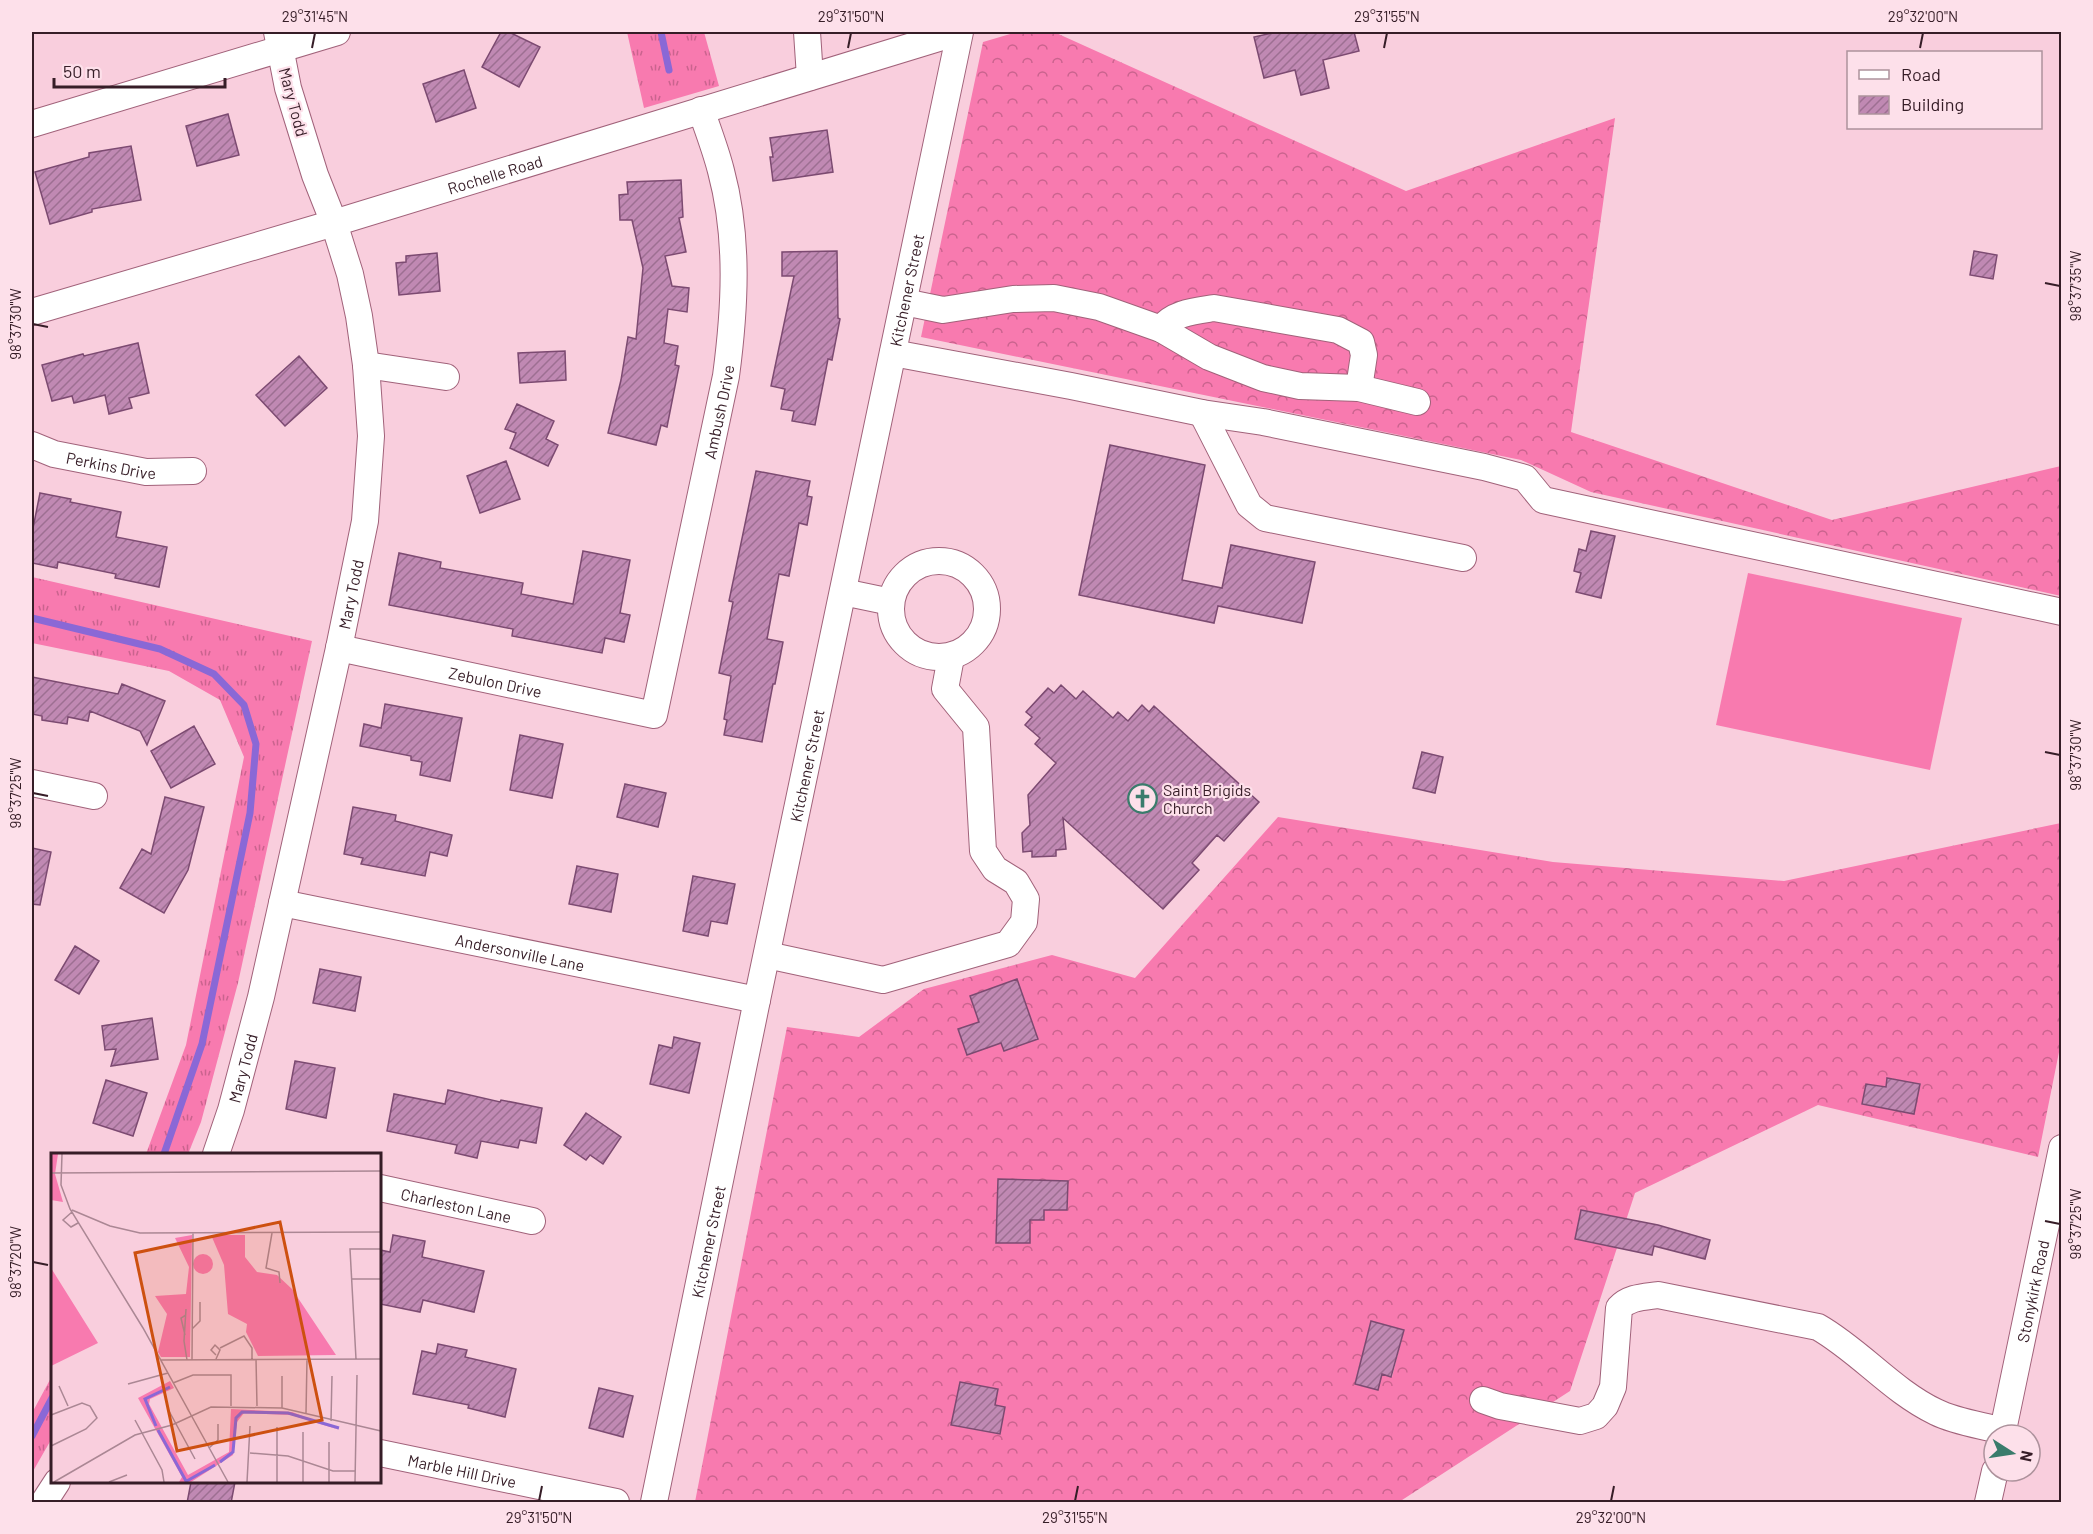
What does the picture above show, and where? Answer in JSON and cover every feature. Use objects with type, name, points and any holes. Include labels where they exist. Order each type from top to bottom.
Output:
[{"type":"street","points":[[32,124],[279,40],[337,32]]},
{"type":"street","points":[[807,32],[810,77]]},
{"type":"street","name":"Rochelle Road","points":[[32,312],[334,223],[959,32]]},
{"type":"street","name":"Kitchener Street","points":[[654,1503],[959,32]]},
{"type":"street","name":"Mary Todd","points":[[218,1153],[261,997],[339,648],[365,521],[371,436],[366,365],[352,284],[334,223],[315,175],[288,88],[279,40]]},
{"type":"street","name":"Ambush Drive","points":[[654,714],[726,375],[733,325],[734,273],[730,222],[722,171],[701,110]]},
{"type":"street","points":[[904,302],[943,310],[1013,299],[1054,298],[1099,307],[1161,329],[1209,357],[1263,378],[1300,386],[1359,388],[1417,402]]},
{"type":"street","points":[[1161,329],[1167,320],[1214,308],[1338,330],[1361,342],[1364,355],[1359,388]]},
{"type":"street","points":[[893,353],[1202,413],[1263,422],[1484,467],[1525,478],[1543,500],[2061,612]]},
{"type":"street","points":[[366,365],[446,377]]},
{"type":"street","points":[[1202,413],[1249,505],[1265,518],[1462,558]]},
{"type":"street","name":"Perkins Drive","points":[[32,445],[54,454],[146,472],[193,471]]},
{"type":"street","points":[[935,561],[949,562],[962,567],[977,579],[986,596],[987,615],[981,633],[969,648],[951,657],[932,658],[914,652],[899,639],[891,621],[891,602],[896,586],[906,573],[921,564],[935,561]]},
{"type":"street","points":[[843,592],[891,602]]},
{"type":"street","name":"Zebulon Drive","points":[[339,648],[654,714]]},
{"type":"street","points":[[767,955],[884,980],[1008,944],[1024,922],[1026,899],[1021,890],[1016,882],[995,869],[983,851],[976,727],[945,689],[951,657]]},
{"type":"street","points":[[32,783],[94,796]]},
{"type":"street","name":"Andersonville Lane","points":[[282,903],[757,1000]]},
{"type":"street","name":"Stonykirk Road","points":[[2004,1423],[2061,1148]]},
{"type":"street","name":"Charleston Lane","points":[[381,1188],[532,1221]]},
{"type":"street","points":[[1484,1400],[1500,1406],[1580,1421],[1596,1416],[1605,1406],[1613,1387],[1619,1308],[1623,1303],[1634,1298],[1658,1294],[1818,1327],[1829,1333],[1873,1369],[1936,1412],[1982,1427]]},
{"type":"street","name":"Marble Hill Drive","points":[[381,1453],[616,1503]]},
{"type":"street","points":[[44,1503],[56,1483]]},
{"type":"street","points":[[1988,1503],[1992,1483]]},
{"type":"green space","points":[[627,32],[704,32],[719,86],[644,108]]},
{"type":"green space","points":[[1017,32],[1054,32],[1406,191],[1615,118],[1571,432],[1832,520],[2061,466],[2061,596],[1591,492],[1521,460],[921,337],[983,42]]},
{"type":"green space","points":[[1748,573],[1962,618],[1930,770],[1716,725]]},
{"type":"green space","points":[[32,577],[312,641],[238,983],[201,1122],[188,1153],[146,1153],[186,1045],[244,757],[220,700],[169,671],[32,643]]},
{"type":"green space","points":[[1278,817],[1553,862],[1784,881],[2061,823],[2061,1042],[2038,1157],[1818,1105],[1635,1193],[1570,1391],[1399,1502],[695,1502],[787,1027],[859,1037],[924,989],[1052,955],[1135,978]],"holes":[[[1888,1078],[1920,1084],[1914,1114],[1862,1104],[1866,1084],[1886,1087]],[[998,1179],[1068,1181],[1067,1210],[1044,1210],[1044,1220],[1030,1220],[1030,1243],[996,1243]],[[1371,1321],[1404,1330],[1392,1377],[1382,1374],[1378,1390],[1355,1383]],[[960,1382],[998,1389],[995,1405],[1005,1407],[1000,1434],[951,1425]]]},
{"type":"green space","points":[[51,1378],[51,1440],[32,1473],[32,1413]]},
{"type":"building","points":[[501,32],[509,32],[540,47],[519,87],[482,67]]},
{"type":"building","points":[[1277,32],[1354,32],[1359,51],[1323,60],[1329,88],[1301,95],[1295,70],[1264,78],[1254,37]]},
{"type":"building","points":[[464,70],[476,108],[436,122],[423,84]]},
{"type":"building","points":[[228,114],[239,155],[197,166],[186,126]]},
{"type":"building","points":[[827,130],[833,172],[773,181],[770,138]]},
{"type":"building","points":[[131,146],[141,200],[92,209],[92,212],[50,224],[35,172],[89,157],[89,153]]},
{"type":"building","points":[[681,180],[683,217],[679,218],[686,252],[665,256],[672,286],[689,288],[687,312],[668,309],[664,343],[678,346],[675,365],[679,366],[667,427],[661,425],[656,445],[608,433],[621,380],[628,337],[636,339],[643,268],[632,220],[620,220],[619,195],[628,194],[627,182]]},
{"type":"building","points":[[837,251],[838,318],[840,319],[832,360],[828,359],[815,425],[792,421],[794,411],[781,409],[785,389],[771,386],[794,276],[782,276],[782,252]]},
{"type":"building","points":[[1974,251],[1997,255],[1993,279],[1970,275]]},
{"type":"building","points":[[437,253],[440,291],[399,295],[396,263],[406,262],[406,256]]},
{"type":"building","points":[[138,343],[149,393],[129,398],[132,408],[109,414],[105,395],[74,403],[72,396],[52,401],[42,365]]},
{"type":"building","points":[[565,351],[566,380],[520,383],[518,353]]},
{"type":"building","points":[[299,356],[327,388],[285,426],[256,395]]},
{"type":"building","points":[[517,404],[554,421],[546,439],[558,445],[548,466],[510,448],[516,433],[505,429]]},
{"type":"building","points":[[1110,445],[1205,465],[1182,580],[1222,588],[1231,545],[1315,562],[1302,623],[1218,606],[1214,623],[1079,595]]},
{"type":"building","points":[[506,461],[520,499],[480,513],[467,476]]},
{"type":"building","points":[[756,471],[810,481],[807,496],[812,497],[807,525],[799,523],[789,576],[779,574],[767,639],[783,642],[762,742],[724,735],[727,720],[724,719],[731,676],[719,673],[733,602],[729,601]]},
{"type":"building","points":[[40,493],[71,499],[70,502],[121,512],[116,537],[167,547],[159,587],[115,578],[116,574],[58,562],[57,568],[32,563],[32,533]]},
{"type":"building","points":[[1591,531],[1615,536],[1601,598],[1576,592],[1581,573],[1574,571],[1579,549],[1586,551]]},
{"type":"building","points":[[583,551],[630,560],[620,613],[630,615],[624,642],[605,638],[602,653],[512,636],[513,629],[389,605],[399,553],[441,562],[440,568],[523,583],[521,594],[573,604]]},
{"type":"building","points":[[32,677],[118,694],[122,684],[165,701],[147,745],[140,731],[90,711],[88,721],[68,717],[67,724],[42,720],[42,716],[32,714]]},
{"type":"building","name":"Saint Brigids Church","points":[[1061,685],[1076,699],[1083,691],[1113,718],[1118,712],[1128,721],[1142,705],[1149,712],[1154,706],[1259,802],[1224,841],[1217,835],[1192,863],[1199,870],[1163,909],[1063,818],[1066,849],[1056,850],[1056,856],[1032,857],[1032,851],[1023,852],[1022,833],[1030,825],[1028,795],[1056,763],[1035,744],[1040,738],[1025,725],[1032,717],[1026,712],[1048,688],[1054,693]]},
{"type":"building","points":[[385,704],[462,718],[450,781],[420,775],[422,762],[411,760],[411,756],[360,746],[364,724],[381,728]]},
{"type":"building","points":[[194,726],[215,764],[171,788],[151,751]]},
{"type":"building","points":[[520,735],[563,744],[552,798],[510,790]]},
{"type":"building","points":[[1422,752],[1443,757],[1435,793],[1413,788]]},
{"type":"building","points":[[625,784],[666,793],[658,827],[617,817]]},
{"type":"building","points":[[165,797],[204,807],[188,870],[164,913],[120,888],[142,849],[151,854]]},
{"type":"building","points":[[353,807],[396,815],[395,821],[452,835],[447,856],[430,852],[425,876],[361,864],[363,858],[344,854]]},
{"type":"building","points":[[32,848],[51,852],[40,905],[32,904]]},
{"type":"building","points":[[577,866],[618,874],[611,912],[569,904]]},
{"type":"building","points":[[693,876],[735,884],[727,924],[711,921],[708,936],[683,931]]},
{"type":"building","points":[[75,946],[99,961],[79,994],[55,980]]},
{"type":"building","points":[[320,969],[361,977],[355,1011],[313,1003]]},
{"type":"building","points":[[1017,979],[1038,1039],[1004,1051],[1001,1043],[967,1055],[958,1029],[979,1022],[970,996]]},
{"type":"building","points":[[152,1018],[158,1059],[111,1066],[116,1049],[105,1050],[102,1026]]},
{"type":"building","points":[[674,1037],[700,1043],[689,1093],[650,1084],[659,1045],[672,1048]]},
{"type":"building","points":[[295,1061],[335,1068],[326,1118],[286,1109]]},
{"type":"building","points":[[1887,1078],[1920,1084],[1914,1114],[1862,1104],[1866,1084],[1886,1087]]},
{"type":"building","points":[[106,1080],[147,1093],[133,1136],[93,1123]]},
{"type":"building","points":[[448,1090],[500,1102],[501,1100],[542,1108],[536,1143],[520,1140],[518,1148],[481,1141],[477,1158],[455,1153],[457,1145],[387,1131],[394,1094],[445,1104]]},
{"type":"building","points":[[586,1113],[621,1137],[603,1164],[590,1155],[586,1160],[564,1145]]},
{"type":"building","points":[[998,1179],[1068,1181],[1067,1210],[1044,1210],[1044,1220],[1030,1220],[1030,1243],[996,1243]]},
{"type":"building","points":[[1581,1210],[1658,1225],[1710,1240],[1705,1259],[1654,1246],[1652,1255],[1575,1239]]},
{"type":"building","points":[[393,1235],[425,1241],[422,1257],[484,1271],[474,1312],[423,1300],[420,1312],[381,1304],[381,1250],[390,1252]]},
{"type":"building","points":[[1371,1321],[1404,1330],[1391,1377],[1382,1374],[1378,1390],[1355,1384]]},
{"type":"building","points":[[438,1344],[467,1350],[465,1357],[516,1369],[505,1417],[468,1408],[469,1405],[413,1394],[422,1351],[436,1354]]},
{"type":"building","points":[[960,1382],[998,1389],[995,1405],[1005,1407],[1000,1434],[951,1425]]},
{"type":"building","points":[[599,1388],[633,1396],[623,1437],[589,1428]]},
{"type":"building","points":[[191,1483],[235,1483],[231,1503],[187,1503]]},
{"type":"waterway","points":[[661,32],[669,70]]},
{"type":"waterway","points":[[32,618],[160,649],[214,674],[244,705],[256,744],[250,813],[202,1044],[164,1153]]},
{"type":"waterway","points":[[32,1436],[51,1400]]},
{"type":"place","name":"Saint Brigids Church","points":[[1142,798]]}]
